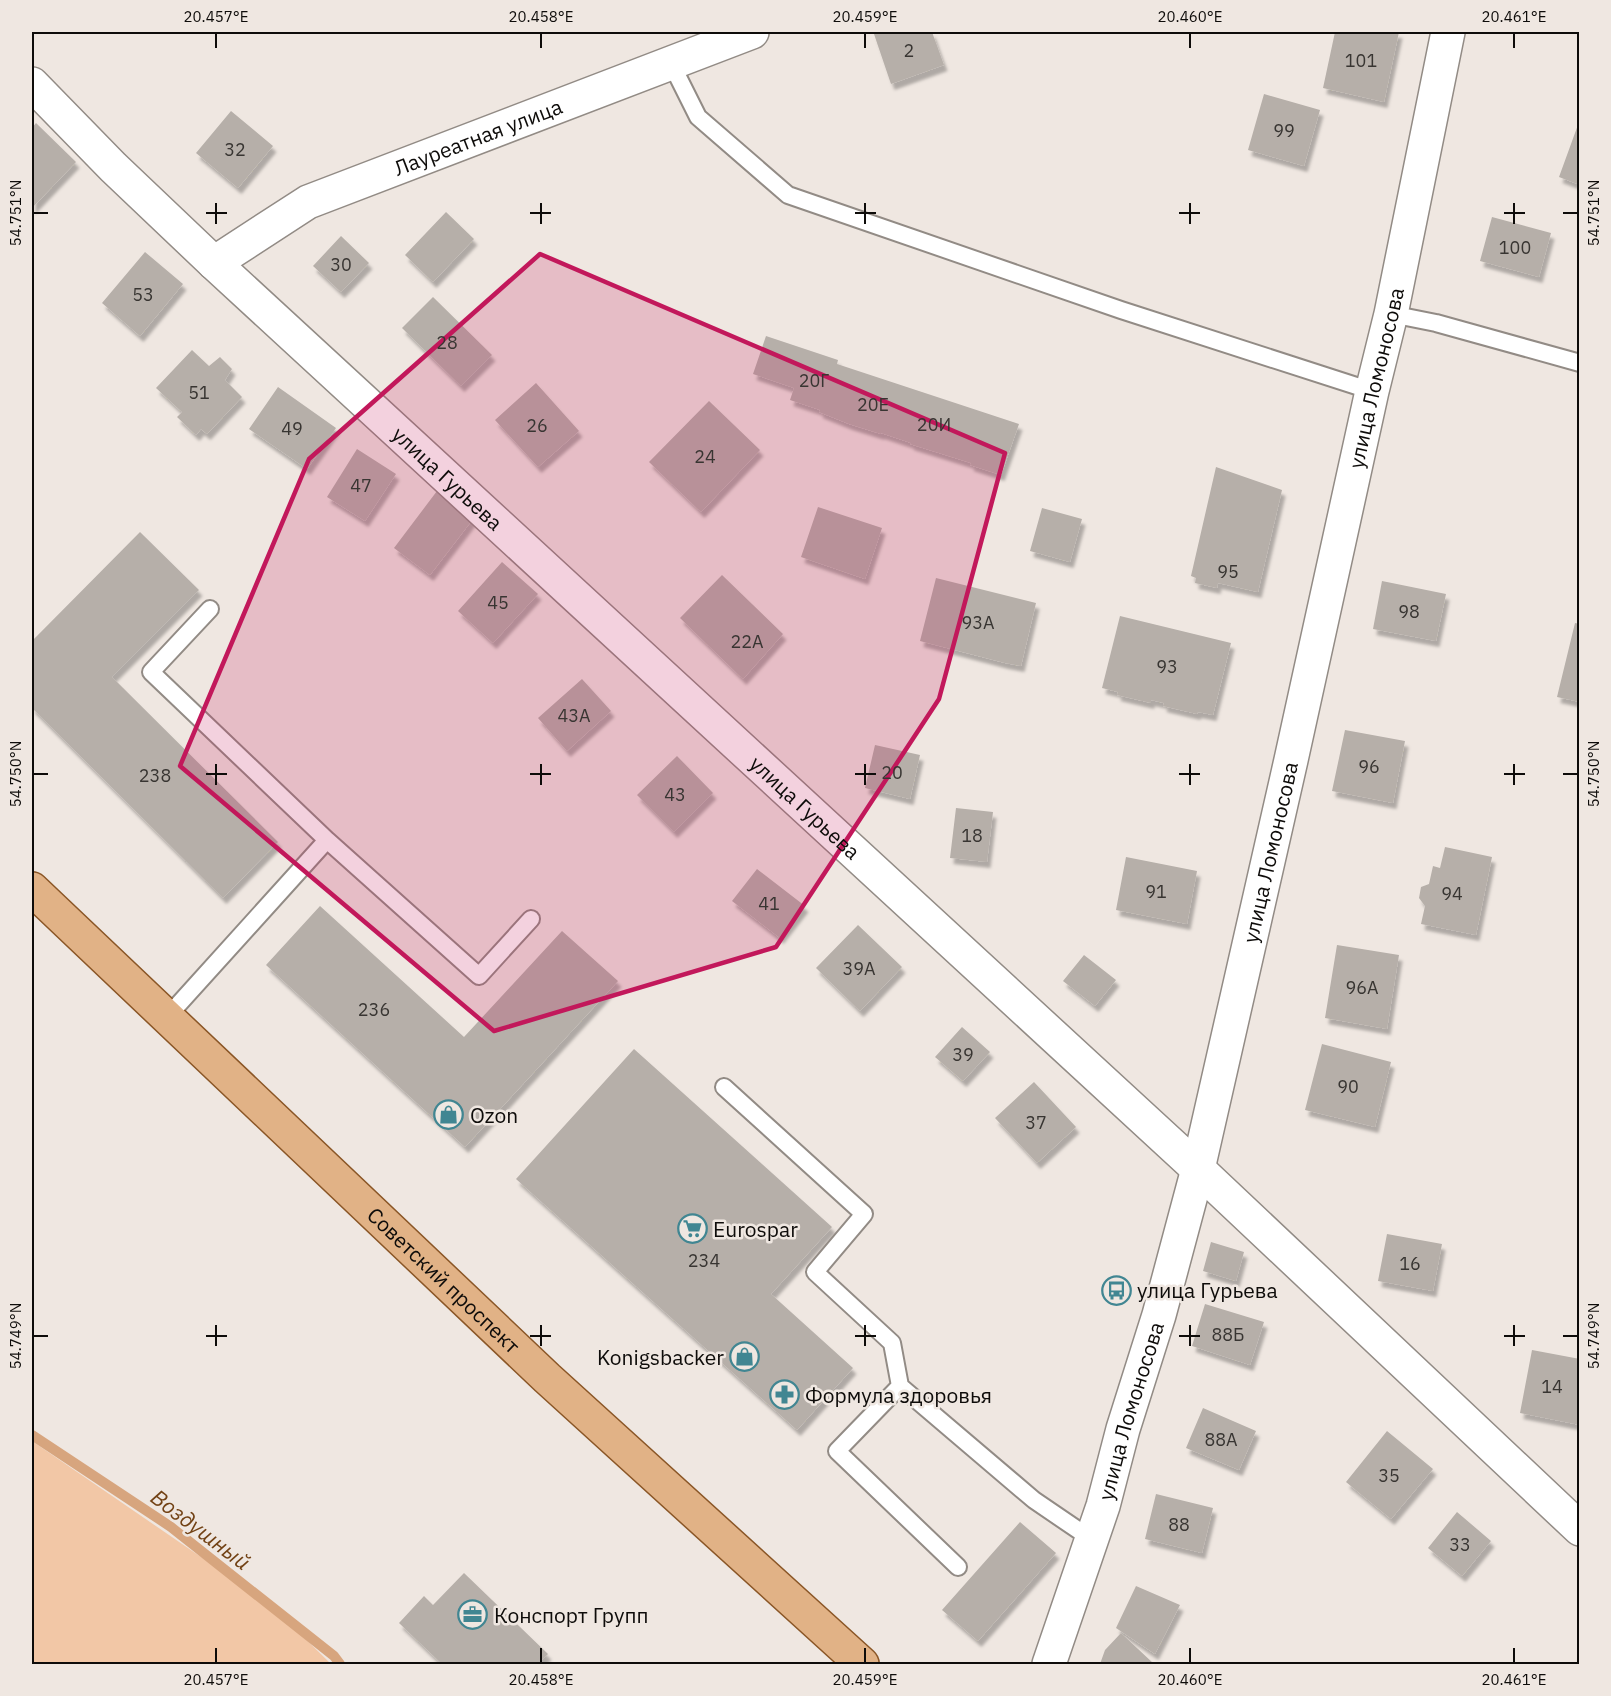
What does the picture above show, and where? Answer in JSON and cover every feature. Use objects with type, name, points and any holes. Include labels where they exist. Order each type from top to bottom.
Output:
[{"type":"main road","name":"Советский проспект","points":[[32,889],[547,1378],[862,1665]]},
{"type":"street","name":"Лауреатная улица","points":[[214,263],[308,201],[752,32]]},
{"type":"street","name":"улица Ломоносова","points":[[1049,1665],[1103,1506],[1123,1429],[1159,1315],[1198,1169],[1391,314],[1448,32]]},
{"type":"street","name":"улица Гурьева","points":[[32,84],[113,167],[214,263],[1198,1169],[1580,1528]]},
{"type":"lane","points":[[671,63],[699,117],[788,195],[1121,310],[1372,391]]},
{"type":"lane","points":[[1391,314],[1436,323],[1580,363]]},
{"type":"lane","points":[[210,609],[151,672],[327,840],[479,976],[531,919]]},
{"type":"lane","points":[[167,1017],[327,840]]},
{"type":"lane","points":[[724,1087],[864,1214],[815,1272],[892,1343],[900,1386],[1034,1500],[1081,1533],[1092,1538]]},
{"type":"lane","points":[[900,1386],[837,1450],[957,1567]]},
{"type":"highlighted area","points":[[540,254],[1005,453],[939,699],[776,947],[494,1031],[180,766],[309,459]]},
{"type":"shaded area","points":[[32,1441],[271,1605],[331,1664],[32,1664]]},
{"type":"building","points":[[932,32],[944,65],[891,84],[874,34]]},
{"type":"building","points":[[1335,32],[1399,32],[1384,102],[1323,88]]},
{"type":"building","points":[[1264,94],[1320,110],[1304,166],[1248,150]]},
{"type":"building","points":[[231,111],[273,146],[238,188],[196,153]]},
{"type":"building","points":[[1580,122],[1580,185],[1559,177]]},
{"type":"building","points":[[36,123],[76,162],[32,208],[32,128]]},
{"type":"building","points":[[446,212],[474,239],[433,282],[405,255]]},
{"type":"building","points":[[1492,217],[1551,233],[1539,277],[1480,261]]},
{"type":"building","points":[[341,236],[369,263],[341,292],[313,266]]},
{"type":"building","points":[[145,252],[183,284],[140,336],[102,303]]},
{"type":"building","points":[[433,297],[492,355],[461,386],[402,328]]},
{"type":"building","points":[[766,336],[838,360],[837,364],[1019,424],[1001,475],[970,465],[971,463],[849,424],[819,412],[820,410],[790,400],[794,388],[753,374]]},
{"type":"building","points":[[192,350],[209,366],[220,357],[232,369],[225,380],[242,397],[207,434],[201,429],[196,435],[177,417],[182,412],[156,388]]},
{"type":"building","points":[[536,383],[579,431],[538,467],[495,420]]},
{"type":"building","points":[[278,387],[336,428],[307,469],[249,429]]},
{"type":"building","points":[[709,401],[760,450],[701,512],[649,462]]},
{"type":"building","points":[[357,449],[396,474],[365,521],[327,497]]},
{"type":"building","points":[[1216,467],[1282,490],[1258,592],[1218,583],[1217,588],[1195,583],[1196,578],[1191,576]]},
{"type":"building","points":[[437,491],[473,519],[430,575],[394,548]]},
{"type":"building","points":[[818,507],[882,528],[865,579],[801,557]]},
{"type":"building","points":[[1042,508],[1082,519],[1070,562],[1030,551]]},
{"type":"building","points":[[140,532],[199,590],[112,677],[278,842],[223,898],[32,708],[32,641]]},
{"type":"building","points":[[502,562],[538,594],[493,643],[458,611]]},
{"type":"building","points":[[722,575],[783,634],[743,679],[680,618]]},
{"type":"building","points":[[936,578],[1036,603],[1021,666],[920,641]]},
{"type":"building","points":[[1382,581],[1446,594],[1436,641],[1373,629]]},
{"type":"building","points":[[1120,616],[1231,643],[1213,715],[1198,712],[1197,714],[1163,706],[1164,703],[1151,700],[1151,703],[1117,695],[1118,692],[1102,688]]},
{"type":"building","points":[[1575,623],[1580,624],[1580,702],[1557,697]]},
{"type":"building","points":[[582,679],[611,711],[567,751],[538,718]]},
{"type":"building","points":[[1345,730],[1405,741],[1393,803],[1332,791]]},
{"type":"building","points":[[875,745],[920,755],[910,799],[865,788]]},
{"type":"building","points":[[677,756],[713,793],[674,832],[637,795]]},
{"type":"building","points":[[956,808],[993,812],[987,862],[950,858]]},
{"type":"building","points":[[1445,847],[1492,857],[1476,935],[1421,924],[1425,906],[1419,898],[1421,887],[1429,884],[1433,866],[1440,868]]},
{"type":"building","points":[[1126,857],[1197,871],[1187,924],[1116,910]]},
{"type":"building","points":[[757,869],[805,906],[780,938],[732,901]]},
{"type":"building","points":[[320,906],[464,1037],[562,931],[618,981],[465,1147],[266,965]]},
{"type":"building","points":[[858,925],[902,967],[860,1011],[816,968]]},
{"type":"building","points":[[1337,945],[1399,955],[1387,1029],[1325,1018]]},
{"type":"building","points":[[1084,955],[1116,980],[1095,1006],[1063,981]]},
{"type":"building","points":[[962,1027],[990,1052],[963,1081],[935,1057]]},
{"type":"building","points":[[1322,1044],[1391,1062],[1375,1127],[1305,1110]]},
{"type":"building","points":[[634,1049],[832,1227],[771,1294],[853,1368],[797,1430],[516,1179]]},
{"type":"building","points":[[1034,1082],[1076,1127],[1037,1163],[995,1118]]},
{"type":"building","points":[[1387,1234],[1442,1244],[1433,1291],[1378,1281]]},
{"type":"building","points":[[1211,1242],[1244,1252],[1236,1281],[1203,1271]]},
{"type":"building","points":[[1205,1304],[1264,1322],[1250,1365],[1192,1346]]},
{"type":"building","points":[[1532,1350],[1580,1359],[1580,1425],[1520,1413]]},
{"type":"building","points":[[1203,1408],[1256,1431],[1239,1470],[1186,1448]]},
{"type":"building","points":[[1387,1431],[1433,1469],[1391,1519],[1346,1482]]},
{"type":"building","points":[[1156,1494],[1213,1508],[1202,1553],[1145,1539]]},
{"type":"building","points":[[1457,1512],[1491,1541],[1462,1576],[1428,1548]]},
{"type":"building","points":[[1020,1522],[1056,1553],[978,1641],[942,1610]]},
{"type":"building","points":[[464,1573],[548,1654],[538,1664],[442,1664],[399,1623],[424,1596],[433,1605]]},
{"type":"building","points":[[1136,1586],[1180,1605],[1155,1654],[1116,1628]]},
{"type":"building","points":[[1121,1633],[1154,1664],[1100,1664],[1105,1650]]},
{"type":"waterway","name":"Воздушный","points":[[32,1435],[171,1527],[334,1656],[340,1664]]},
{"type":"place","name":"Ozon","points":[[449,1115]]},
{"type":"place","name":"Eurospar","points":[[692,1229]]},
{"type":"place","name":"улица Гурьева","points":[[1116,1290]]},
{"type":"place","name":"Konigsbacker","points":[[745,1357]]},
{"type":"place","name":"Формула здоровья","points":[[784,1395]]},
{"type":"place","name":"Конспорт Групп","points":[[473,1615]]}]
